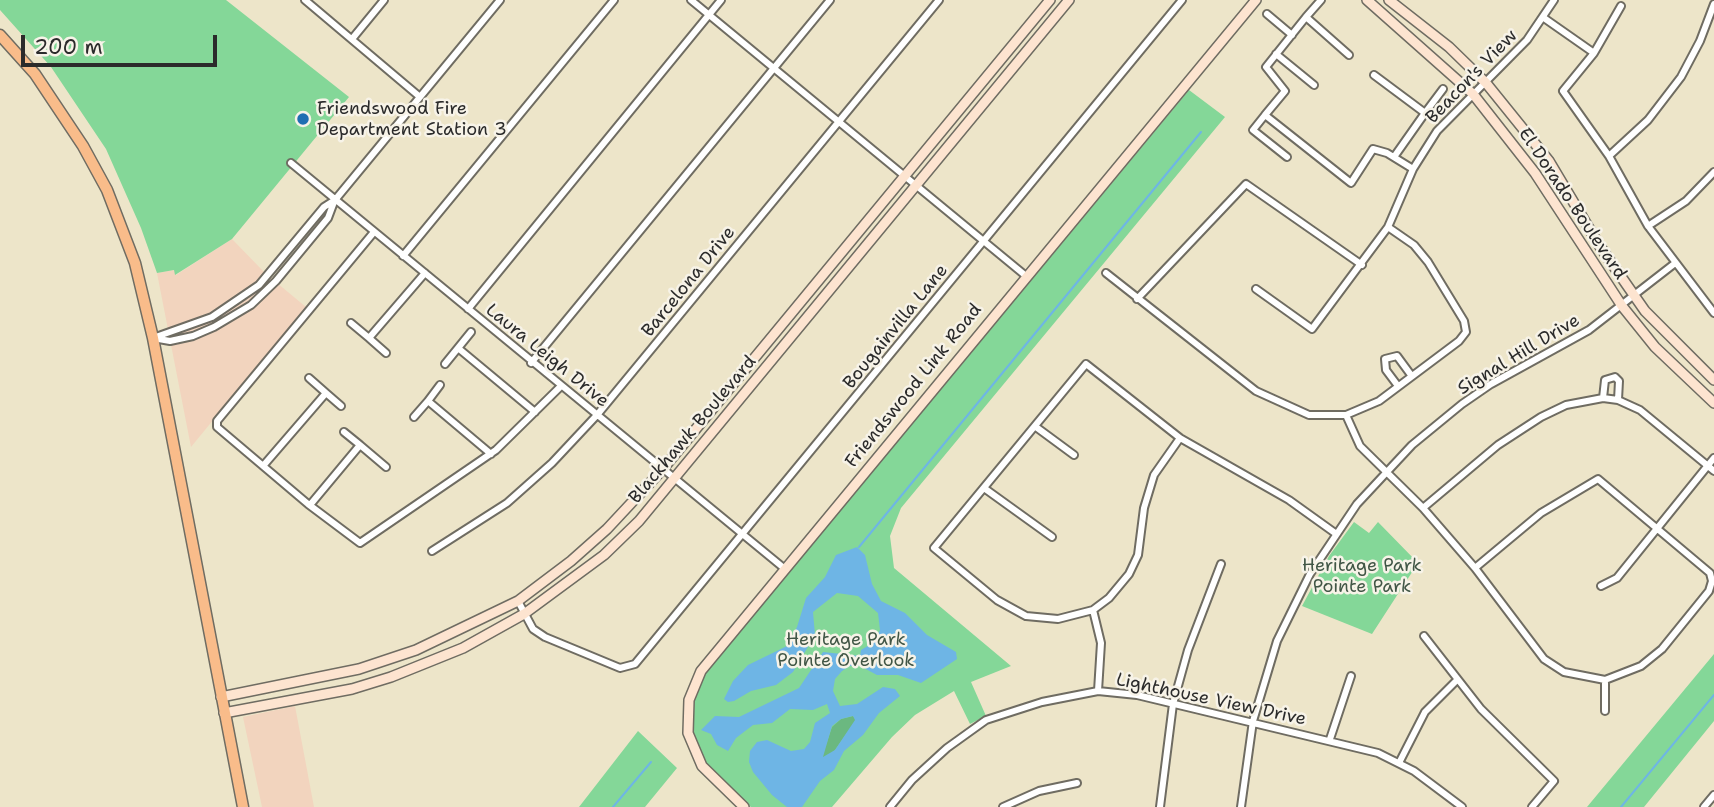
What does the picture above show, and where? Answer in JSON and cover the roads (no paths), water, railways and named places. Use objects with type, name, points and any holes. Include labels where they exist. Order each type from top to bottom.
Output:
[{"type":"main road","name":"Blackhawk Boulevard","points":[[221,697],[359,669],[416,650],[517,601],[571,561],[607,528],[662,470],[1050,0]]},
{"type":"main road","name":"Blackhawk Boulevard","points":[[224,713],[302,700],[352,688],[463,648],[524,614],[604,555],[639,521],[1069,0]]},
{"type":"main road","name":"Friendswood Link Road","points":[[744,807],[719,786],[697,757],[688,733],[689,700],[701,671],[1256,0]]},
{"type":"main road","name":"El Dorado Boulevard","points":[[1367,0],[1473,94],[1515,145],[1622,306],[1655,347],[1714,403]]},
{"type":"main road","name":"El Dorado Boulevard","points":[[1389,0],[1449,47],[1486,83],[1549,161],[1634,297],[1667,336],[1714,380]]},
{"type":"main road","points":[[1024,31],[1035,41]]},
{"type":"main road","points":[[0,35],[52,97],[107,191],[135,263],[153,338],[243,807]]},
{"type":"main road","points":[[967,99],[979,109]]},
{"type":"main road","points":[[1554,201],[1568,193]]},
{"type":"main road","points":[[829,266],[842,276]]},
{"type":"main road","points":[[773,334],[785,344]]},
{"type":"main road","points":[[416,650],[422,665]]},
{"type":"main road","points":[[299,682],[302,700]]},
{"type":"street","points":[[305,0],[420,97]]},
{"type":"street","points":[[352,39],[384,0]]},
{"type":"street","points":[[153,338],[212,317],[246,296],[272,271],[324,207],[335,200],[500,0]]},
{"type":"street","points":[[403,256],[614,0]]},
{"type":"street","points":[[691,0],[1026,276]]},
{"type":"street","points":[[468,309],[721,0]]},
{"type":"street","points":[[531,363],[830,0]]},
{"type":"street","name":"Barcelona Drive","points":[[432,551],[507,503],[552,463],[597,415],[939,0]]},
{"type":"street","name":"Bougainvilla Lane","points":[[524,614],[533,629],[545,637],[614,666],[629,668],[742,536],[1182,0]]},
{"type":"street","points":[[1287,157],[1253,130],[1285,91],[1266,67],[1321,0]]},
{"type":"street","name":"Beacon's View","points":[[1256,289],[1311,328],[1362,265],[1388,227],[1413,169],[1437,131],[1527,40],[1554,0]]},
{"type":"street","points":[[1609,156],[1648,120],[1681,76],[1700,41],[1714,4]]},
{"type":"street","points":[[1621,6],[1594,53],[1563,90],[1609,156],[1648,226],[1674,264],[1714,313]]},
{"type":"street","points":[[1267,14],[1292,35]]},
{"type":"street","points":[[1306,17],[1349,55]]},
{"type":"street","points":[[1544,18],[1594,53]]},
{"type":"street","points":[[1276,54],[1314,85]]},
{"type":"street","points":[[1374,75],[1425,113]]},
{"type":"street","points":[[1394,157],[1443,89]]},
{"type":"street","points":[[1265,115],[1351,183],[1373,149],[1394,157],[1413,169]]},
{"type":"street","name":"Laura Leigh Drive","points":[[291,163],[531,363],[785,569]]},
{"type":"street","points":[[1648,226],[1686,201],[1714,172]]},
{"type":"street","points":[[1137,299],[1246,184],[1362,265]]},
{"type":"street","points":[[153,338],[170,341],[193,336],[251,305],[276,281],[328,218],[335,200]]},
{"type":"street","points":[[1106,273],[1256,391],[1309,415],[1346,415],[1379,401],[1459,341],[1466,332],[1464,321],[1428,262],[1414,246],[1388,227]]},
{"type":"street","points":[[374,232],[217,421],[217,428],[310,505],[360,542],[491,454],[561,386]]},
{"type":"street","name":"Signal Hill Drive","points":[[1241,807],[1253,721],[1277,641],[1309,575],[1335,533],[1385,471],[1432,427],[1471,398],[1585,332],[1674,264]]},
{"type":"street","points":[[369,338],[425,274]]},
{"type":"street","points":[[351,323],[386,354]]},
{"type":"street","points":[[445,363],[471,332]]},
{"type":"street","points":[[457,348],[535,412]]},
{"type":"street","points":[[1398,386],[1386,370],[1385,359],[1397,356],[1411,375]]},
{"type":"street","points":[[1180,438],[1154,475],[1144,508],[1138,555],[1129,574],[1109,598],[1093,610],[1058,619],[1026,615],[997,600],[934,548],[1086,364],[1180,438],[1289,500],[1335,533]]},
{"type":"street","points":[[1602,398],[1605,380],[1615,377],[1619,381],[1618,400]]},
{"type":"street","points":[[309,378],[341,406]]},
{"type":"street","points":[[414,417],[440,385]]},
{"type":"street","points":[[263,466],[326,393]]},
{"type":"street","points":[[1423,508],[1498,444],[1541,416],[1566,405],[1602,398],[1618,400],[1640,410],[1714,471]]},
{"type":"street","points":[[428,401],[491,454]]},
{"type":"street","points":[[1346,415],[1360,446],[1423,508],[1475,568],[1544,660],[1564,672],[1605,680],[1641,666],[1662,649],[1709,591],[1712,581],[1710,573],[1598,479],[1541,513],[1475,568]]},
{"type":"street","points":[[1036,427],[1074,455]]},
{"type":"street","points":[[344,432],[386,467]]},
{"type":"street","points":[[310,505],[359,445]]},
{"type":"street","points":[[1601,586],[1617,578],[1714,458]]},
{"type":"street","points":[[984,488],[1052,537]]},
{"type":"street","points":[[1160,807],[1173,704],[1188,650],[1221,564]]},
{"type":"street","points":[[517,601],[524,614]]},
{"type":"street","points":[[1093,610],[1101,643],[1098,691]]},
{"type":"street","points":[[1424,636],[1496,726],[1554,781],[1532,807]]},
{"type":"street","points":[[1329,739],[1351,676]]},
{"type":"street","points":[[1399,763],[1425,712],[1457,680]]},
{"type":"street","points":[[1605,680],[1605,712]]},
{"type":"street","name":"Lighthouse View Drive","points":[[890,807],[912,780],[947,748],[985,720],[1042,702],[1098,691],[1138,695],[1378,753],[1399,763],[1462,807]]},
{"type":"street","points":[[1003,807],[1039,791],[1077,783]]},
{"type":"street","points":[[1704,807],[1714,795]]},
{"type":"water","points":[[857,547],[865,555],[872,584],[881,601],[905,613],[927,635],[956,652],[957,659],[921,683],[898,675],[877,675],[860,666],[850,666],[842,671],[835,679],[833,691],[840,706],[857,704],[883,687],[895,689],[900,696],[879,713],[863,735],[844,751],[834,770],[820,781],[802,807],[787,807],[772,795],[753,772],[749,762],[750,751],[757,742],[767,740],[791,751],[804,749],[810,742],[815,723],[830,713],[827,704],[813,710],[790,709],[772,723],[753,725],[736,738],[728,751],[717,745],[711,734],[701,730],[715,716],[739,717],[799,688],[823,652],[860,656],[861,650],[873,643],[880,630],[878,613],[858,596],[837,593],[813,612],[815,635],[793,672],[776,685],[751,691],[734,701],[728,702],[724,699],[733,681],[748,665],[787,646],[797,627],[806,598],[825,577],[836,555]],"holes":[[[853,716],[855,720],[835,750],[823,757],[832,726],[841,719]]]},
{"type":"waterway","points":[[859,547],[1201,132]]},
{"type":"waterway","points":[[1621,807],[1714,695]]},
{"type":"waterway","points":[[613,807],[651,762]]},
{"type":"place","name":"Friendswood Fire Department Station 3","points":[[303,119]]},
{"type":"park label","name":"Heritage Park Pointe Park","points":[[1362,576]]},
{"type":"park label","name":"Heritage Park Pointe Overlook","points":[[846,650]]}]
